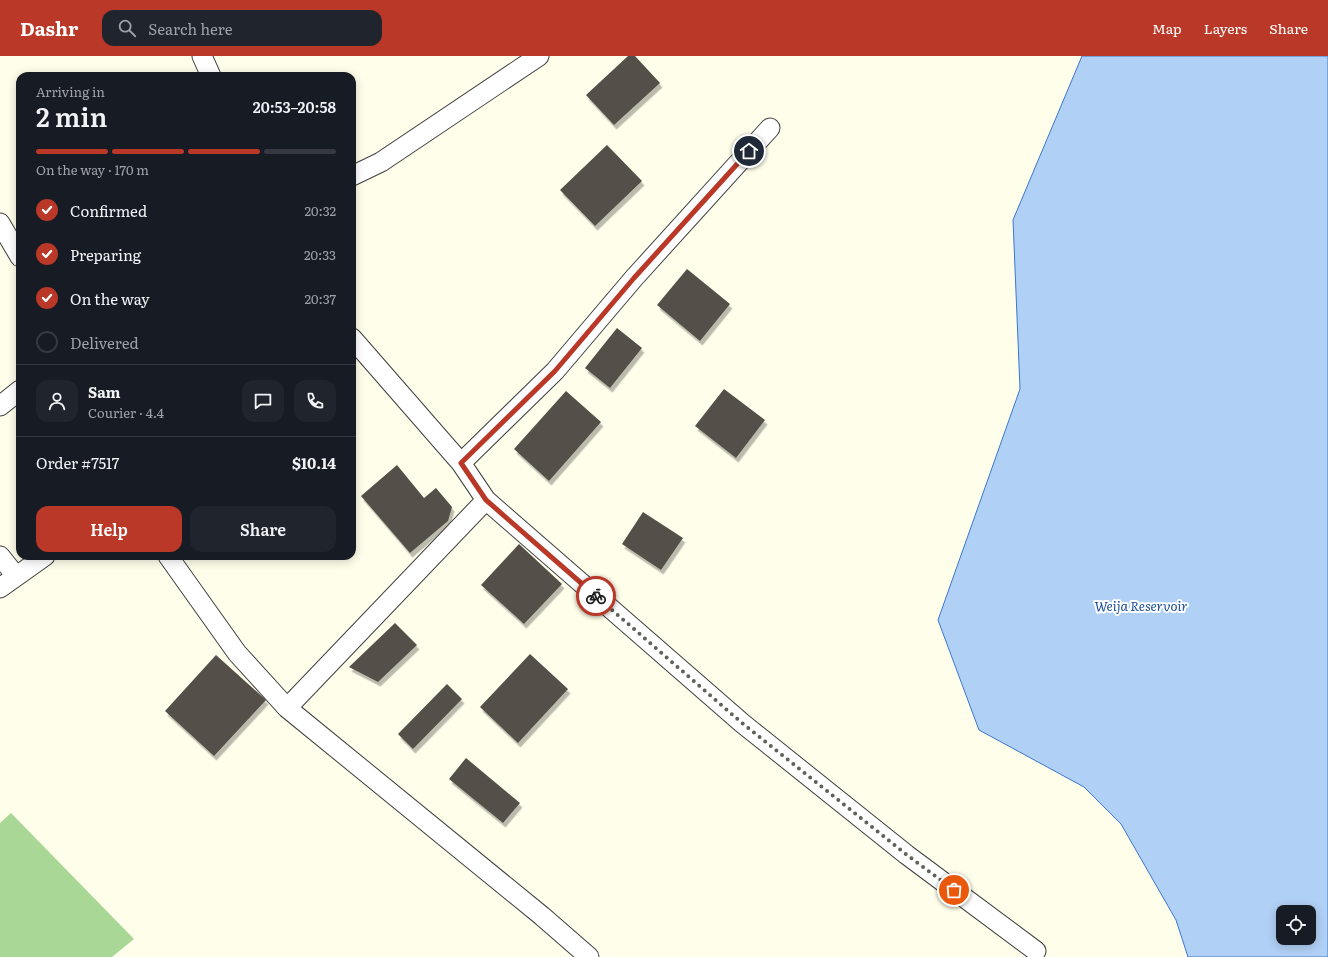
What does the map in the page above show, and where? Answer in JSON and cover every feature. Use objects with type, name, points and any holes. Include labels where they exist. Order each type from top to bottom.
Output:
[{"type":"street","points":[[202,56],[210,72]]},
{"type":"street","points":[[356,174],[381,162],[539,56]]},
{"type":"street","points":[[461,463],[555,371],[634,278],[770,128]]},
{"type":"street","points":[[0,223],[16,250]]},
{"type":"street","points":[[356,343],[461,463],[486,500],[742,723],[907,855],[1036,951]]},
{"type":"street","points":[[0,406],[16,393]]},
{"type":"street","points":[[287,708],[486,500]]},
{"type":"street","points":[[0,556],[16,576]]},
{"type":"street","points":[[0,588],[39,560]]},
{"type":"street","points":[[171,560],[237,653],[287,708],[542,916],[589,957]]},
{"type":"green space","points":[[11,813],[134,939],[112,957],[0,957],[0,823]]},
{"type":"water","name":"Weija Reservoir","points":[[1082,56],[1328,56],[1328,957],[1188,957],[1176,920],[1121,824],[1084,787],[979,730],[938,620],[1020,389],[1013,220]]},
{"type":"building","points":[[628,56],[635,56],[660,83],[614,125],[586,95]]},
{"type":"building","points":[[607,145],[642,181],[595,226],[560,190]]},
{"type":"building","points":[[687,269],[730,304],[700,341],[657,305]]},
{"type":"building","points":[[617,328],[642,348],[610,388],[585,368]]},
{"type":"building","points":[[724,389],[765,420],[736,458],[695,426]]},
{"type":"building","points":[[566,391],[601,422],[549,481],[514,449]]},
{"type":"building","points":[[397,465],[424,498],[436,488],[452,507],[448,521],[410,553],[361,496]]},
{"type":"building","points":[[643,512],[683,538],[661,570],[622,544]]},
{"type":"building","points":[[519,544],[562,584],[524,624],[481,585]]},
{"type":"building","points":[[395,623],[417,645],[378,682],[349,667]]},
{"type":"building","points":[[530,654],[568,689],[518,743],[480,707]]},
{"type":"building","points":[[216,655],[266,700],[214,756],[165,711]]},
{"type":"building","points":[[447,684],[462,699],[413,749],[398,734]]},
{"type":"building","points":[[466,758],[520,803],[503,823],[449,779]]},
{"type":"way so far","points":[[596,596],[742,723],[907,855],[954,890]]},
{"type":"route","points":[[596,596],[486,500],[461,463],[555,371],[634,278],[749,151]]}]
